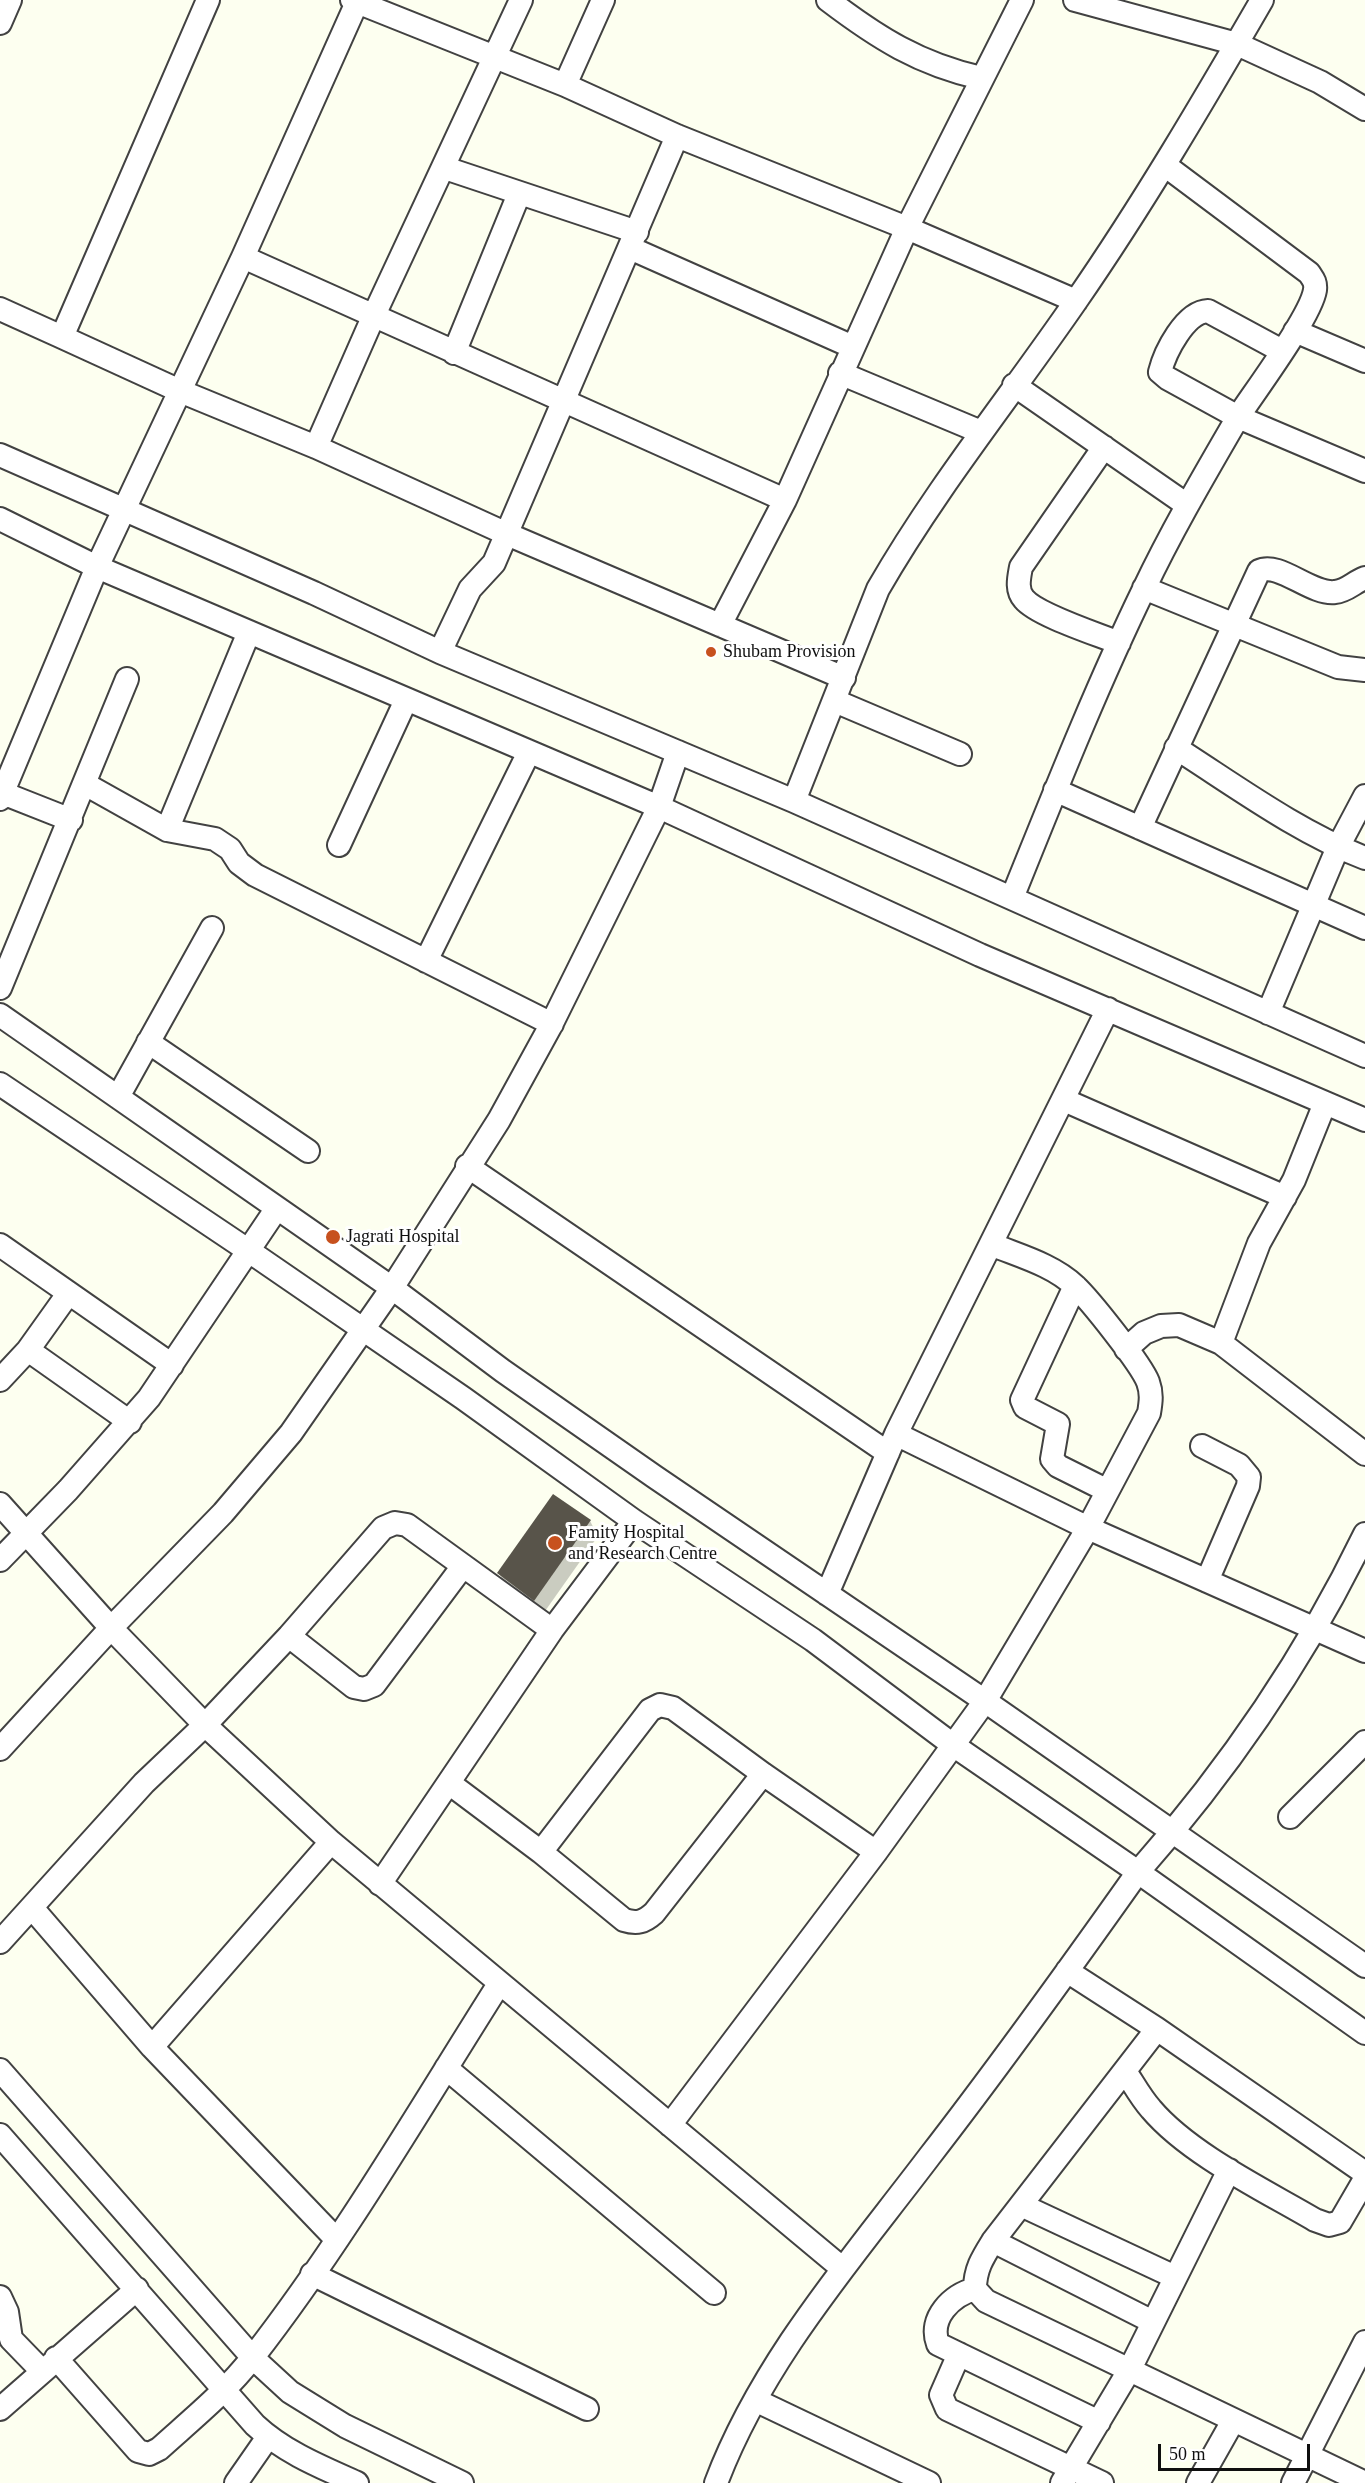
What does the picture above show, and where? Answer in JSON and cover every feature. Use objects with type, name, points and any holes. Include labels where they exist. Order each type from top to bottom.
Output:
[{"type":"street","points":[[0,23],[10,0]]},
{"type":"street","points":[[62,336],[208,0]]},
{"type":"street","points":[[316,447],[374,315],[445,168],[521,0]]},
{"type":"street","points":[[565,85],[603,0]]},
{"type":"street","points":[[828,0],[888,43],[916,58],[949,71],[981,78]]},
{"type":"street","points":[[720,625],[785,500],[907,228],[1022,0]]},
{"type":"street","points":[[1075,0],[1237,44],[1320,82],[1365,109]]},
{"type":"street","points":[[794,801],[878,589],[981,432],[1076,301],[1166,166],[1262,0]]},
{"type":"street","points":[[71,820],[1,795],[97,567],[243,257],[356,1],[565,85],[677,136],[907,228],[1076,301]]},
{"type":"street","points":[[440,652],[470,589],[494,563],[677,136]]},
{"type":"street","points":[[1012,898],[1055,790],[1144,588],[1187,505],[1238,417],[1295,331],[1315,291],[1315,281],[1310,273],[1166,166]]},
{"type":"street","points":[[445,168],[519,194],[633,240],[853,347]]},
{"type":"street","points":[[454,353],[519,194]]},
{"type":"street","points":[[243,257],[785,500]]},
{"type":"street","points":[[0,309],[180,391],[316,447],[507,534],[844,678]]},
{"type":"street","points":[[1282,351],[1208,311],[1196,313],[1165,353],[1160,372],[1238,417],[1365,471]]},
{"type":"street","points":[[1295,331],[1365,361]]},
{"type":"street","points":[[840,373],[981,432]]},
{"type":"street","points":[[1014,385],[1187,505]]},
{"type":"street","points":[[1104,447],[1021,567],[1018,585],[1022,598],[1035,608],[1119,643]]},
{"type":"street","points":[[0,455],[314,593],[440,652],[794,801],[1365,1056]]},
{"type":"street","points":[[0,519],[97,567],[659,807],[969,951],[1365,1120]]},
{"type":"street","points":[[1140,828],[1255,577],[1265,568],[1326,592],[1348,589],[1365,578]]},
{"type":"street","points":[[1144,588],[1338,667],[1365,670]]},
{"type":"street","points":[[167,830],[249,632]]},
{"type":"street","points":[[0,988],[71,820],[127,679]]},
{"type":"street","points":[[339,845],[406,700]]},
{"type":"street","points":[[835,700],[960,754]]},
{"type":"street","points":[[1176,748],[1338,847],[1365,858]]},
{"type":"street","points":[[426,961],[530,752]]},
{"type":"street","points":[[0,1749],[111,1628],[223,1513],[291,1433],[392,1288],[499,1120],[552,1024],[659,807],[678,752]]},
{"type":"street","points":[[85,784],[167,830],[215,839],[230,849],[239,863],[255,875],[552,1024]]},
{"type":"street","points":[[1055,790],[1365,927]]},
{"type":"street","points":[[1268,1013],[1338,847],[1365,796]]},
{"type":"street","points":[[118,1097],[212,928]]},
{"type":"street","points":[[827,1594],[892,1444],[1108,1010]]},
{"type":"street","points":[[0,1015],[392,1288],[503,1371],[1174,1832],[1362,1957]]},
{"type":"street","points":[[148,1042],[308,1151]]},
{"type":"street","points":[[0,1084],[249,1251],[634,1521],[813,1641],[953,1745],[1365,2032]]},
{"type":"street","points":[[1064,1100],[1285,1197]]},
{"type":"street","points":[[1221,1343],[1259,1243],[1294,1180],[1326,1102]]},
{"type":"street","points":[[468,1166],[892,1444],[1365,1651]]},
{"type":"street","points":[[0,1560],[130,1422],[172,1365],[277,1208]]},
{"type":"street","points":[[0,1245],[172,1365]]},
{"type":"street","points":[[669,2125],[876,1852],[985,1701],[1088,1528],[1106,1490],[1149,1413],[1152,1396],[1147,1380],[1126,1349],[1075,1286],[1049,1268],[993,1245]]},
{"type":"street","points":[[1075,1286],[1022,1400],[1026,1407],[1058,1424],[1052,1459],[1058,1466],[1106,1490]]},
{"type":"street","points":[[0,1380],[28,1350],[68,1294]]},
{"type":"street","points":[[1126,1349],[1144,1333],[1161,1326],[1179,1325],[1221,1343],[1365,1454]]},
{"type":"street","points":[[28,1350],[130,1422]]},
{"type":"street","points":[[1202,1446],[1239,1465],[1249,1477],[1248,1486],[1207,1581]]},
{"type":"street","points":[[0,1504],[111,1628],[205,1725],[331,1842],[843,2270]]},
{"type":"street","points":[[380,1884],[552,1630],[634,1521]]},
{"type":"street","points":[[0,1942],[33,1909],[144,1783],[205,1725],[289,1636],[383,1528],[395,1523],[407,1525],[552,1630]]},
{"type":"street","points":[[716,2483],[755,2400],[798,2331],[1067,1971],[1138,1872],[1174,1832],[1238,1746],[1316,1630],[1365,1534]]},
{"type":"street","points":[[289,1636],[354,1687],[364,1689],[374,1685],[463,1566]]},
{"type":"street","points":[[541,1852],[650,1710],[660,1705],[673,1708],[876,1852]]},
{"type":"street","points":[[1290,1817],[1363,1748]]},
{"type":"street","points":[[449,1783],[541,1852],[624,1920],[635,1923],[646,1920],[763,1774]]},
{"type":"street","points":[[152,2047],[331,1842]]},
{"type":"street","points":[[33,1909],[152,2047],[337,2240]]},
{"type":"street","points":[[1067,1971],[1157,2029],[1365,2173]]},
{"type":"street","points":[[0,2297],[7,2312],[11,2339],[49,2365],[138,2451],[149,2454],[159,2450],[225,2389],[253,2358],[337,2240],[499,1984]]},
{"type":"street","points":[[1157,2029],[993,2241],[975,2275],[975,2289],[986,2301],[1365,2483]]},
{"type":"street","points":[[446,2068],[714,2293]]},
{"type":"street","points":[[0,2070],[253,2358],[290,2392],[345,2426],[462,2483]]},
{"type":"street","points":[[1125,2071],[1151,2109],[1170,2127],[1229,2170],[1315,2220],[1329,2225],[1340,2222],[1365,2179]]},
{"type":"street","points":[[4,2146],[137,2289],[268,2437],[296,2455],[357,2483]]},
{"type":"street","points":[[1067,2475],[1130,2369],[1229,2170]]},
{"type":"street","points":[[1021,2205],[1175,2277]]},
{"type":"street","points":[[993,2241],[1153,2322]]},
{"type":"street","points":[[312,2274],[587,2409]]},
{"type":"street","points":[[0,2409],[137,2289]]},
{"type":"street","points":[[975,2289],[959,2294],[949,2302],[937,2323],[934,2335],[938,2344],[1099,2422]]},
{"type":"street","points":[[1293,2483],[1365,2342]]},
{"type":"street","points":[[959,2354],[941,2395],[947,2409],[1067,2475],[1102,2483]]},
{"type":"street","points":[[755,2400],[890,2475],[929,2483]]},
{"type":"street","points":[[1198,2483],[1233,2421]]},
{"type":"street","points":[[236,2483],[268,2437]]},
{"type":"building","points":[[553,1494],[591,1520],[534,1601],[497,1573]]},
{"type":"place","name":"Shubam Provision","points":[[711,652]]},
{"type":"place","name":"Jagrati Hospital","points":[[333,1237]]},
{"type":"place","name":"Famity Hospital and Research Centre","points":[[555,1543]]}]
